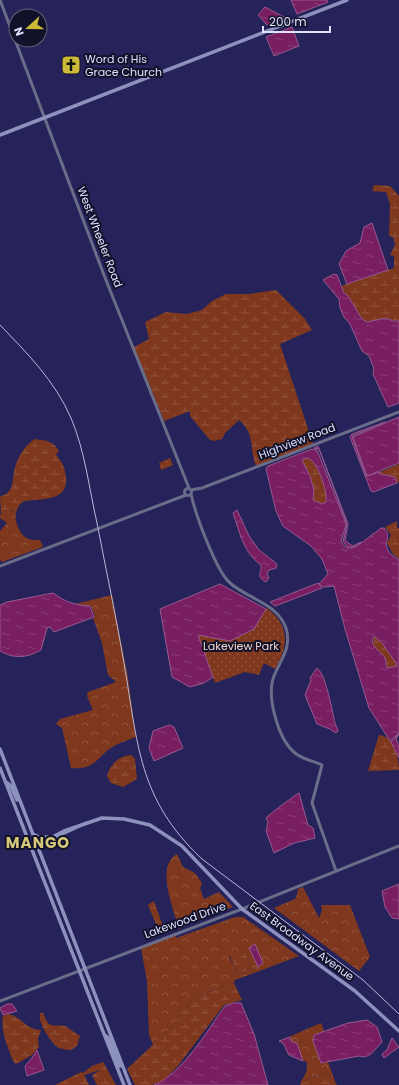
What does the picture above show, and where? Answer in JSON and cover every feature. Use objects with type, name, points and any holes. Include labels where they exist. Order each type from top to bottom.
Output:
[{"type":"main road","points":[[0,135],[346,0]]},
{"type":"main road","points":[[0,750],[130,1085]]},
{"type":"main road","points":[[0,768],[124,1085]]},
{"type":"main road","points":[[5,782],[11,786],[18,802],[21,805]]},
{"type":"main road","name":"East Broadway Avenue","points":[[87,823],[102,818],[140,821],[165,833],[182,846],[242,909],[355,991],[399,1032]]},
{"type":"main road","points":[[32,834],[44,838],[87,823]]},
{"type":"main road","points":[[31,847],[42,844],[87,823]]},
{"type":"main road","points":[[37,845],[53,836]]},
{"type":"main road","points":[[95,1008],[105,1028],[109,1031]]},
{"type":"main road","points":[[105,1035],[108,1037],[120,1066],[124,1069]]},
{"type":"street","name":"West Wheeler Road","points":[[0,0],[184,479],[191,492],[193,502],[217,564],[226,578],[236,588],[273,609],[284,622],[288,642],[285,655],[274,677],[272,686],[271,694],[274,712],[290,747],[302,757],[322,765],[312,803],[336,871]]},
{"type":"street","name":"Highview Road","points":[[191,492],[399,412]]},
{"type":"street","name":"West Wheeler Road","points":[[184,479],[186,493]]},
{"type":"street","points":[[186,493],[191,492]]},
{"type":"street","points":[[0,566],[191,492]]},
{"type":"street","points":[[186,493],[193,502]]},
{"type":"street","name":"Lakewood Drive","points":[[0,1001],[242,909],[399,846]]},
{"type":"green space","points":[[374,185],[390,186],[399,196],[399,321],[382,319],[369,322],[365,321],[356,310],[341,286],[394,268],[394,256],[390,255],[395,245],[393,237],[389,236],[390,204],[386,192],[372,191]]},
{"type":"green space","points":[[276,290],[305,319],[312,330],[280,344],[313,444],[256,466],[250,436],[239,420],[225,433],[222,439],[214,441],[210,440],[190,416],[190,411],[164,421],[134,347],[149,339],[145,322],[166,312],[187,314],[202,310],[212,301],[226,294],[249,294]]},
{"type":"green space","points":[[35,439],[52,443],[59,451],[56,454],[62,462],[66,479],[65,487],[62,493],[56,496],[25,501],[20,504],[16,513],[10,510],[1,515],[0,496],[5,495],[11,489],[18,459],[25,448]]},
{"type":"green space","points":[[170,458],[173,465],[161,470],[159,463]]},
{"type":"green space","points":[[308,458],[315,465],[322,478],[326,502],[322,504],[313,500],[307,469],[302,461]]},
{"type":"green space","points":[[399,464],[399,482],[397,483],[395,477],[380,474],[380,472]]},
{"type":"green space","points":[[9,510],[16,513],[17,524],[22,534],[28,539],[40,540],[43,547],[2,562],[0,560],[0,531],[7,523],[0,518],[0,515]]},
{"type":"green space","points":[[397,521],[397,528],[399,528],[399,559],[393,554],[387,543],[391,535],[385,527]]},
{"type":"green space","points":[[112,595],[128,677],[136,737],[114,746],[92,765],[80,768],[71,768],[62,728],[56,724],[60,719],[93,710],[87,696],[88,692],[116,682],[108,675],[102,643],[93,618],[95,616],[91,606],[75,604]]},
{"type":"green space","name":"Lakeview Park","points":[[267,608],[280,622],[285,636],[283,652],[275,669],[264,663],[259,675],[245,672],[215,683],[198,635]]},
{"type":"green space","points":[[374,636],[382,643],[397,666],[387,668],[386,661],[373,645]]},
{"type":"green space","points":[[379,735],[388,739],[395,748],[399,770],[368,771]]},
{"type":"green space","points":[[131,755],[135,759],[137,779],[123,787],[111,783],[107,776],[110,768],[119,759]]},
{"type":"green space","points":[[177,854],[183,867],[195,873],[202,883],[200,888],[204,899],[219,892],[233,907],[196,920],[179,929],[170,900],[167,878],[167,868],[171,860]]},
{"type":"green space","points":[[303,887],[319,918],[322,911],[321,905],[350,905],[370,957],[359,971],[274,908],[295,899],[298,889]]},
{"type":"green space","points":[[154,901],[164,929],[159,931],[148,905]]},
{"type":"green space","points":[[235,917],[243,917],[299,956],[235,980],[234,983],[194,997],[172,1027],[153,1045],[149,1035],[147,981],[141,948],[175,935],[176,938]],"holes":[[[245,949],[252,969],[237,974],[229,956]]]},
{"type":"green space","points":[[245,949],[252,969],[237,974],[229,954]]},
{"type":"green space","points":[[234,983],[242,1000],[224,1005],[178,1066],[164,1080],[152,1085],[135,1085],[127,1069],[172,1027],[194,997]]},
{"type":"green space","points":[[40,1013],[43,1013],[49,1024],[65,1026],[80,1036],[77,1046],[71,1050],[66,1050],[56,1046],[43,1027]]},
{"type":"green space","points":[[8,1014],[17,1017],[31,1028],[41,1030],[38,1039],[39,1047],[32,1055],[16,1064],[13,1061],[7,1045],[2,1022],[3,1016]]},
{"type":"green space","points":[[321,1023],[324,1031],[314,1035],[313,1041],[321,1063],[328,1062],[336,1084],[326,1073],[308,1079],[303,1085],[300,1085],[307,1071],[306,1061],[303,1061],[297,1043],[292,1042],[290,1037],[286,1038]]},
{"type":"green space","points":[[103,1062],[116,1085],[97,1085],[92,1075],[101,1070],[84,1075],[89,1085],[55,1085],[81,1072],[83,1073],[92,1066]]},
{"type":"green space","points":[[326,1073],[337,1085],[303,1085],[308,1079]]},
{"type":"water","points":[[291,0],[327,0],[328,2],[297,14]]},
{"type":"water","points":[[265,7],[286,18],[267,25],[258,15]]},
{"type":"water","points":[[292,27],[299,46],[274,56],[266,37]]},
{"type":"water","points":[[372,223],[388,270],[347,284],[339,264],[346,251],[360,243],[364,227]]},
{"type":"water","points":[[334,274],[337,275],[344,293],[348,296],[362,319],[367,322],[386,318],[393,321],[399,321],[399,403],[388,407],[373,374],[374,369],[369,356],[362,351],[350,324],[344,317],[340,308],[339,299],[323,280]]},
{"type":"water","points":[[399,417],[399,463],[367,476],[353,437]]},
{"type":"water","points":[[385,422],[352,436],[366,476],[380,472],[380,474],[395,477],[397,483],[373,492],[371,491],[350,437],[352,434]]},
{"type":"water","points":[[318,446],[348,524],[345,541],[353,546],[361,542],[355,547],[348,547],[343,542],[347,524],[319,449],[314,448]]},
{"type":"water","points":[[312,449],[317,450],[346,524],[341,542],[344,546],[347,548],[354,547],[381,528],[384,528],[387,532],[388,550],[399,560],[399,733],[390,741],[369,708],[345,629],[334,586],[323,587],[319,584],[328,574],[322,559],[311,546],[283,526],[276,511],[266,469],[268,466]],"holes":[[[308,458],[315,465],[322,478],[326,497],[326,502],[322,504],[313,500],[314,490],[310,476],[302,461]],[[374,636],[382,643],[397,666],[387,668],[385,658],[374,646]]]},
{"type":"water","points":[[237,510],[249,536],[259,550],[277,564],[276,568],[269,570],[267,574],[269,578],[266,582],[260,576],[261,565],[250,554],[240,535],[233,513]]},
{"type":"water","points":[[318,583],[322,588],[275,606],[270,602]]},
{"type":"water","points":[[220,584],[266,609],[254,629],[230,641],[198,635],[213,677],[204,683],[190,687],[172,677],[160,609]]},
{"type":"water","points":[[53,593],[70,602],[90,606],[94,617],[54,632],[50,627],[47,628],[41,650],[31,655],[15,656],[5,654],[0,651],[0,605],[7,602]]},
{"type":"water","points":[[317,668],[326,685],[338,731],[336,733],[317,724],[305,695],[311,680],[310,678]]},
{"type":"water","points":[[169,725],[174,727],[183,748],[154,761],[149,748],[153,731]]},
{"type":"water","points":[[399,734],[396,739],[399,746],[399,758],[391,742]]},
{"type":"water","points":[[299,793],[308,825],[313,828],[315,838],[294,843],[274,853],[266,831],[268,822],[266,818]]},
{"type":"water","points":[[399,884],[399,919],[392,918],[385,907],[382,891]]},
{"type":"water","points":[[255,944],[263,963],[258,967],[249,948]]},
{"type":"water","points":[[233,1003],[241,1003],[254,1034],[268,1085],[154,1085],[175,1071],[194,1050],[225,1006]]},
{"type":"water","points":[[7,1004],[12,1004],[17,1011],[3,1015],[0,1008]]},
{"type":"water","points":[[367,1020],[377,1027],[382,1042],[371,1054],[365,1057],[359,1056],[321,1063],[313,1041],[314,1035],[348,1023]]},
{"type":"water","points":[[290,1037],[292,1042],[297,1043],[303,1061],[289,1055],[283,1043],[279,1041]]},
{"type":"water","points":[[392,1038],[399,1047],[384,1058],[382,1054],[387,1050]]},
{"type":"water","points":[[37,1050],[44,1070],[27,1076],[25,1066]]},
{"type":"railway","points":[[0,325],[40,368],[49,380],[71,418],[76,431],[86,470],[111,593],[138,745],[144,769],[153,792],[165,814],[181,837],[202,859],[363,980],[399,1014]]},
{"type":"place","name":"Word of His Grace Church","points":[[71,65]]},
{"type":"district","name":"MANGO","points":[[38,842]]}]
